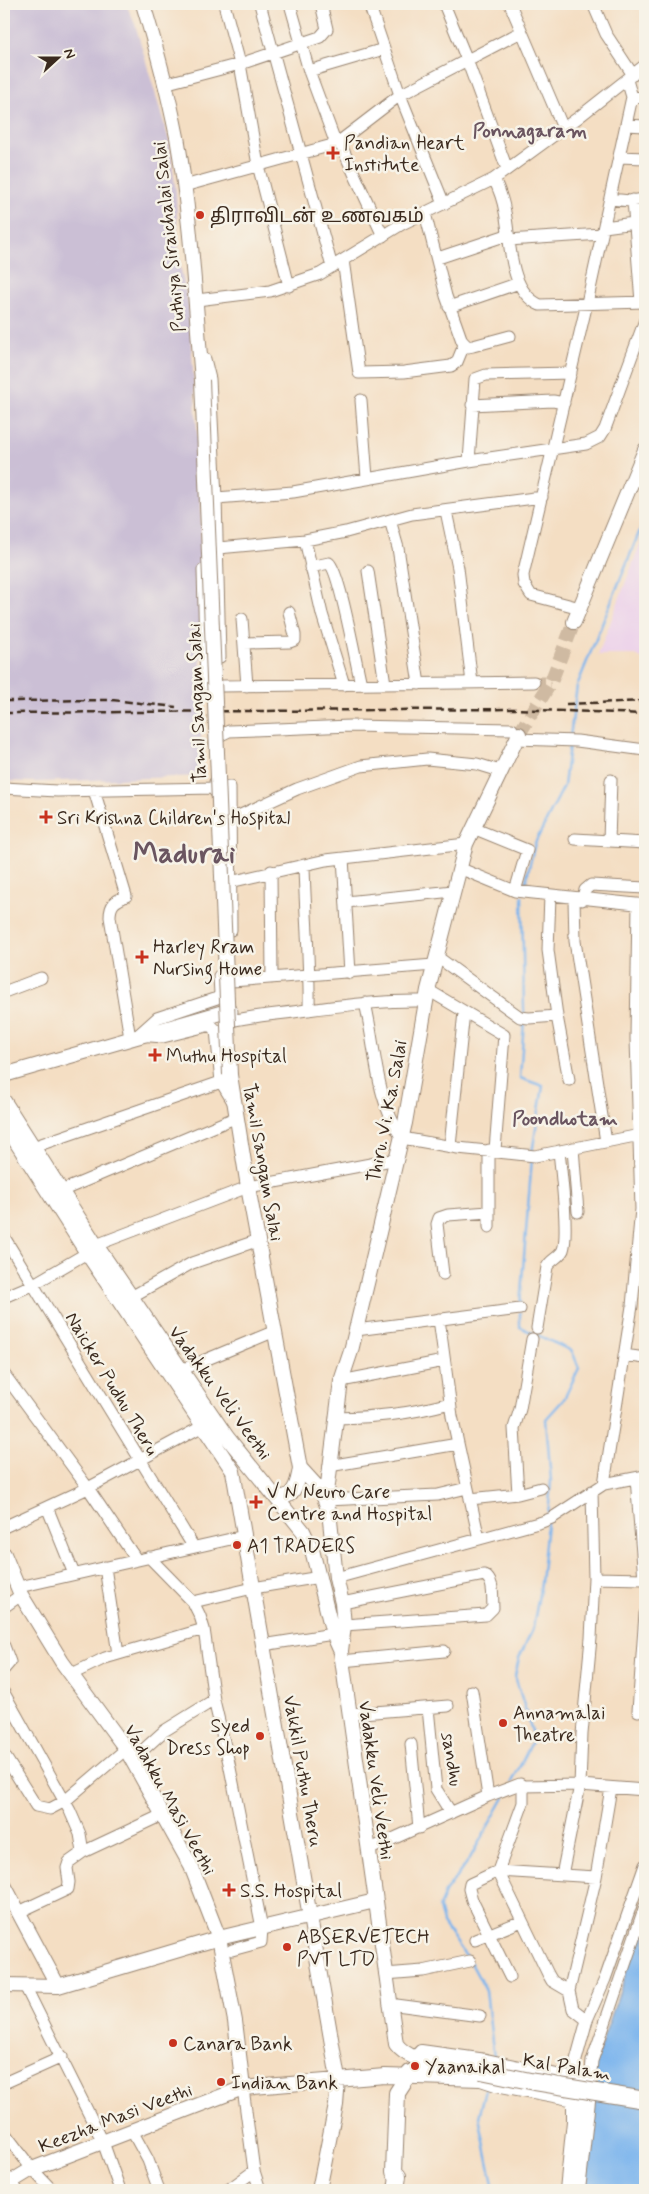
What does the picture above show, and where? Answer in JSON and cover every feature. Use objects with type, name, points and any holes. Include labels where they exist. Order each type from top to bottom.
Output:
[{"type":"highway","name":"Kal Palam","points":[[406,2077],[410,2073],[454,2067],[487,2069],[535,2082],[645,2100]]},
{"type":"highway","points":[[396,2190],[398,2176],[394,2172],[397,2093],[406,2077]]},
{"type":"highway","points":[[386,2190],[388,2177],[394,2172]]},
{"type":"main road","name":"Puthiya Siraichalai Salai","points":[[142,4],[164,84],[176,136],[184,186],[197,300],[202,380]]},
{"type":"main road","name":"Tamil Sangam Salai","points":[[202,380],[229,1016],[225,1079],[236,1112],[300,1468]]},
{"type":"main road","points":[[574,622],[645,450]]},
{"type":"main road","name":"Thiru. Vi. Ka. Salai","points":[[338,1630],[342,1603],[336,1578],[326,1500],[341,1381],[356,1330],[402,1138],[427,996],[466,844],[516,734]]},
{"type":"main road","points":[[4,1075],[160,1029],[229,1016]]},
{"type":"main road","name":"Vadakku Veli Veethi","points":[[4,1101],[61,1191],[91,1249],[131,1297],[226,1437],[303,1530],[312,1550],[338,1630],[392,2024],[396,2044],[400,2050],[410,2055]]},
{"type":"main road","name":"Vadakku Veli Veethi","points":[[4,1123],[91,1249],[233,1471]]},
{"type":"main road","points":[[233,1471],[243,1466],[250,1466]]},
{"type":"main road","points":[[274,1495],[280,1498],[294,1491],[297,1486],[300,1468]]},
{"type":"main road","points":[[300,1468],[326,1500]]},
{"type":"main road","name":"Vakkil Puthu Theru","points":[[233,1471],[338,2079],[336,2105],[318,2190]]},
{"type":"main road","name":"Vadakku Masi Veethi","points":[[4,1554],[20,1591],[72,1674],[129,1755],[191,1866],[219,1938],[235,2021],[243,2088]]},
{"type":"main road","points":[[4,1885],[58,1986]]},
{"type":"main road","points":[[4,1985],[58,1986],[219,1938],[375,1901]]},
{"type":"main road","points":[[410,2055],[422,2052],[487,2069],[590,2083],[581,2099],[567,2190]]},
{"type":"main road","points":[[410,2055],[421,2060],[454,2067]]},
{"type":"main road","points":[[487,2069],[496,2084],[581,2099]]},
{"type":"main road","name":"Keezha Masi Veethi","points":[[11,2186],[32,2169],[243,2088],[338,2079],[385,2076],[406,2077],[487,2069]]},
{"type":"main road","points":[[385,2076],[393,2082],[397,2093]]},
{"type":"main road","points":[[573,2080],[581,2099],[578,2190]]},
{"type":"street","points":[[224,4],[240,64],[258,164],[289,286]]},
{"type":"street","points":[[260,4],[332,266]]},
{"type":"street","points":[[290,4],[309,71],[337,143],[382,236]]},
{"type":"street","points":[[164,84],[240,64],[320,37],[327,29],[321,4]]},
{"type":"street","points":[[369,4],[400,95],[444,204]]},
{"type":"street","points":[[444,4],[467,60],[507,170]]},
{"type":"street","points":[[510,4],[563,128]]},
{"type":"street","points":[[580,608],[532,595],[524,584],[523,575],[587,303],[632,97],[630,77],[606,34],[593,4]]},
{"type":"street","points":[[184,186],[337,143],[400,95],[521,32]]},
{"type":"street","points":[[309,71],[384,48]]},
{"type":"street","points":[[197,300],[270,291],[320,274],[382,236],[494,179],[645,65]]},
{"type":"street","points":[[632,97],[645,98]]},
{"type":"street","points":[[626,125],[645,126]]},
{"type":"street","points":[[619,157],[645,158]]},
{"type":"street","points":[[494,179],[506,213],[508,238],[519,283],[529,299],[540,305],[643,302],[638,228],[633,200]]},
{"type":"street","points":[[610,199],[645,199]]},
{"type":"street","points":[[343,260],[359,373],[404,372],[451,366],[458,362],[464,345],[449,307],[426,213]]},
{"type":"street","points":[[438,258],[508,238],[638,228]]},
{"type":"street","points":[[449,307],[519,283]]},
{"type":"street","points":[[216,498],[293,492],[469,461],[586,444],[600,437],[605,430],[645,320]]},
{"type":"street","points":[[198,336],[210,379],[218,548],[220,686]]},
{"type":"street","points":[[198,336],[195,383],[200,446],[206,685],[534,682]]},
{"type":"street","points":[[464,345],[473,346],[510,336]]},
{"type":"street","points":[[469,461],[473,382],[478,377],[571,373]]},
{"type":"street","points":[[361,400],[367,478]]},
{"type":"street","points":[[472,405],[553,401],[564,403]]},
{"type":"street","points":[[218,548],[305,540],[412,514],[542,497]]},
{"type":"street","points":[[446,511],[458,568],[472,683]]},
{"type":"street","points":[[390,520],[398,548],[420,684]]},
{"type":"street","points":[[305,540],[322,614],[344,685]]},
{"type":"street","points":[[310,567],[329,563],[334,569],[344,602],[361,684]]},
{"type":"street","points":[[368,571],[385,684]]},
{"type":"street","points":[[244,643],[290,642],[295,640],[289,612]]},
{"type":"street","points":[[242,619],[247,686]]},
{"type":"street","points":[[134,1037],[157,1018],[217,998],[220,994],[215,788],[215,741],[219,736],[229,731],[350,726],[516,734],[645,750]]},
{"type":"street","points":[[230,820],[297,789],[361,766],[427,759],[477,764],[500,771]]},
{"type":"street","points":[[609,841],[611,780]]},
{"type":"street","points":[[4,788],[57,791],[230,787],[232,981],[229,1016],[250,1017],[427,996],[464,1012],[504,1034],[492,1150],[489,1227]]},
{"type":"street","points":[[94,790],[126,896],[115,900],[110,917],[134,1037]]},
{"type":"street","points":[[473,828],[527,850],[516,891]]},
{"type":"street","points":[[575,839],[645,843]]},
{"type":"street","points":[[230,882],[304,864],[466,844]]},
{"type":"street","points":[[344,858],[350,973]]},
{"type":"street","points":[[304,864],[305,933],[310,976],[309,1010]]},
{"type":"street","points":[[460,868],[516,891],[641,905],[641,1209],[632,1306],[604,1484]]},
{"type":"street","points":[[272,871],[272,978]]},
{"type":"street","points":[[606,1142],[577,957],[578,899],[591,885],[645,888]]},
{"type":"street","points":[[346,902],[454,891]]},
{"type":"street","points":[[550,896],[548,950],[557,1016],[569,1080]]},
{"type":"street","points":[[232,981],[350,973],[435,961],[524,1018],[557,1016]]},
{"type":"street","points":[[4,992],[41,978]]},
{"type":"street","points":[[365,1003],[383,1098],[388,1115],[402,1138],[450,1146],[531,1155],[642,1135]]},
{"type":"street","points":[[450,1146],[464,1012]]},
{"type":"street","points":[[33,1147],[225,1079],[216,1030],[211,1025],[163,1037],[134,1037]]},
{"type":"street","points":[[61,1191],[236,1112]]},
{"type":"street","points":[[573,1148],[578,1212]]},
{"type":"street","points":[[518,1494],[514,1428],[520,1409],[547,1267],[549,1263],[561,1254],[565,1239],[559,1151]]},
{"type":"street","points":[[4,1296],[32,1284],[91,1249],[248,1186],[397,1159]]},
{"type":"street","points":[[443,1274],[437,1224],[440,1218],[448,1214],[489,1212]]},
{"type":"street","name":"Naicker Pudhu Theru","points":[[4,1237],[193,1546]]},
{"type":"street","points":[[131,1297],[192,1263],[259,1240]]},
{"type":"street","points":[[356,1330],[520,1309]]},
{"type":"street","points":[[439,1319],[450,1403],[479,1539]]},
{"type":"street","points":[[181,1370],[275,1331]]},
{"type":"street","points":[[624,1355],[645,1358]]},
{"type":"street","points":[[341,1381],[444,1361]]},
{"type":"street","points":[[4,1374],[88,1488],[136,1560]]},
{"type":"street","points":[[336,1418],[381,1417],[413,1413],[450,1403]]},
{"type":"street","points":[[4,1527],[88,1488],[203,1426]]},
{"type":"street","points":[[329,1466],[458,1444]]},
{"type":"street","points":[[336,1578],[547,1520],[604,1484],[641,1477],[645,1579],[594,1578]]},
{"type":"street","points":[[326,1500],[469,1493],[518,1494],[541,1488]]},
{"type":"street","points":[[562,1875],[580,1785],[594,1578],[592,1491]]},
{"type":"street","points":[[47,1507],[74,1574]]},
{"type":"street","points":[[4,1607],[20,1591],[74,1574],[244,1536]]},
{"type":"street","points":[[149,1556],[193,1602],[204,1629],[214,1700],[262,1928],[261,1942],[232,1950]]},
{"type":"street","points":[[105,1567],[118,1654]]},
{"type":"street","points":[[263,1646],[338,1630],[481,1616],[489,1614],[493,1608],[492,1586],[490,1580],[484,1575],[342,1603]]},
{"type":"street","points":[[193,1602],[253,1588],[320,1577]]},
{"type":"street","points":[[638,1712],[645,1614]]},
{"type":"street","points":[[72,1674],[118,1654],[204,1629]]},
{"type":"street","points":[[4,1646],[10,1662],[4,1669]]},
{"type":"street","points":[[342,1657],[444,1651]]},
{"type":"street","points":[[472,1691],[488,1796]]},
{"type":"street","points":[[4,1693],[65,1801],[80,1834],[83,1852]]},
{"type":"street","points":[[4,1755],[36,1806],[50,1809],[65,1801],[164,1730],[214,1700]]},
{"type":"street","points":[[350,1714],[448,1706]]},
{"type":"street","name":"sandhu","points":[[428,1708],[436,1789],[451,1813]]},
{"type":"street","points":[[411,1744],[419,1828]]},
{"type":"street","points":[[521,1785],[523,1803],[498,1871],[552,1981],[569,1991]]},
{"type":"street","points":[[368,1850],[488,1796],[521,1785],[580,1785],[645,1790]]},
{"type":"street","points":[[587,2020],[573,2008],[569,1991],[596,1877],[611,1788]]},
{"type":"street","points":[[20,1912],[68,1889],[67,1866],[83,1852],[162,1815]]},
{"type":"street","points":[[573,2080],[576,2060],[587,2020],[605,1980],[645,1865]]},
{"type":"street","points":[[510,1976],[472,1900],[469,1890],[470,1884],[498,1871],[596,1877]]},
{"type":"street","points":[[590,2083],[592,2061],[645,1906]]},
{"type":"street","points":[[475,1940],[522,1921]]},
{"type":"street","points":[[385,1974],[423,1971],[470,1962]]},
{"type":"street","points":[[25,1986],[103,2142],[120,2190]]},
{"type":"street","points":[[389,2004],[480,2016]]},
{"type":"street","points":[[4,2081],[62,2057]]},
{"type":"street","points":[[243,2088],[254,2172],[260,2190]]},
{"type":"street","points":[[132,2131],[148,2160],[159,2190]]},
{"type":"street","points":[[4,2132],[32,2169],[52,2190]]},
{"type":"street","points":[[228,2190],[254,2172]]},
{"type":"shaded area","points":[[4,4],[126,4],[135,24],[170,144],[176,193],[179,259],[189,308],[201,490],[201,776],[37,782],[4,781]]},
{"type":"shaded area","points":[[645,531],[645,660],[636,655],[598,655]]},
{"type":"water","points":[[645,1918],[645,2190],[584,2190],[595,2063]]},
{"type":"waterway","points":[[570,737],[577,686],[645,518]]},
{"type":"waterway","points":[[524,889],[535,843],[564,786],[569,745]]},
{"type":"waterway","points":[[522,896],[524,1013]]},
{"type":"waterway","points":[[524,1021],[520,1078],[543,1086],[532,1153]]},
{"type":"waterway","points":[[520,1305],[532,1158]]},
{"type":"waterway","points":[[520,1313],[520,1327],[572,1351],[579,1368],[564,1399],[546,1419],[551,1481],[548,1515]]},
{"type":"waterway","points":[[512,1782],[534,1738],[515,1676],[519,1658],[533,1628],[541,1583],[547,1523]]},
{"type":"waterway","points":[[468,1959],[443,1923],[439,1907],[445,1892],[469,1860],[506,1794]]},
{"type":"waterway","points":[[471,1963],[486,1991],[494,2058]]},
{"type":"waterway","points":[[487,2085],[479,2117],[494,2190]]},
{"type":"tunnel","points":[[519,734],[551,682],[574,622]]},
{"type":"tunnel","points":[[534,682],[551,682]]},
{"type":"railway","points":[[4,701],[112,700],[176,707]]},
{"type":"railway","points":[[566,704],[645,701]]},
{"type":"railway","points":[[4,713],[513,709],[645,714]]},
{"type":"place","name":"Pandian Heart Institute","points":[[333,153]]},
{"type":"place","name":"திராவிடன் உணவகம்","points":[[200,215]]},
{"type":"place","name":"Sri Krishna Children's Hospital","points":[[46,817]]},
{"type":"place","name":"Harley Rram Nursing Home","points":[[142,957]]},
{"type":"place","name":"Muthu Hospital","points":[[155,1055]]},
{"type":"place","name":"V N Neuro Care Centre and Hospital","points":[[256,1502]]},
{"type":"place","name":"A1 TRADERS","points":[[237,1545]]},
{"type":"place","name":"Annamalai Theatre","points":[[503,1723]]},
{"type":"place","name":"Syed Dress Shop","points":[[260,1736]]},
{"type":"place","name":"S.S. Hospital","points":[[229,1890]]},
{"type":"place","name":"ABSERVETECH PVT LTD","points":[[287,1947]]},
{"type":"place","name":"Canara Bank","points":[[173,2043]]},
{"type":"place","name":"Yaanaikal","points":[[415,2066]]},
{"type":"place","name":"Indian Bank","points":[[221,2082]]},
{"type":"district","name":"Ponnagaram","points":[[530,130]]},
{"type":"district","name":"Madurai","points":[[184,852]]},
{"type":"district","name":"Poondhotam","points":[[565,1118]]}]
